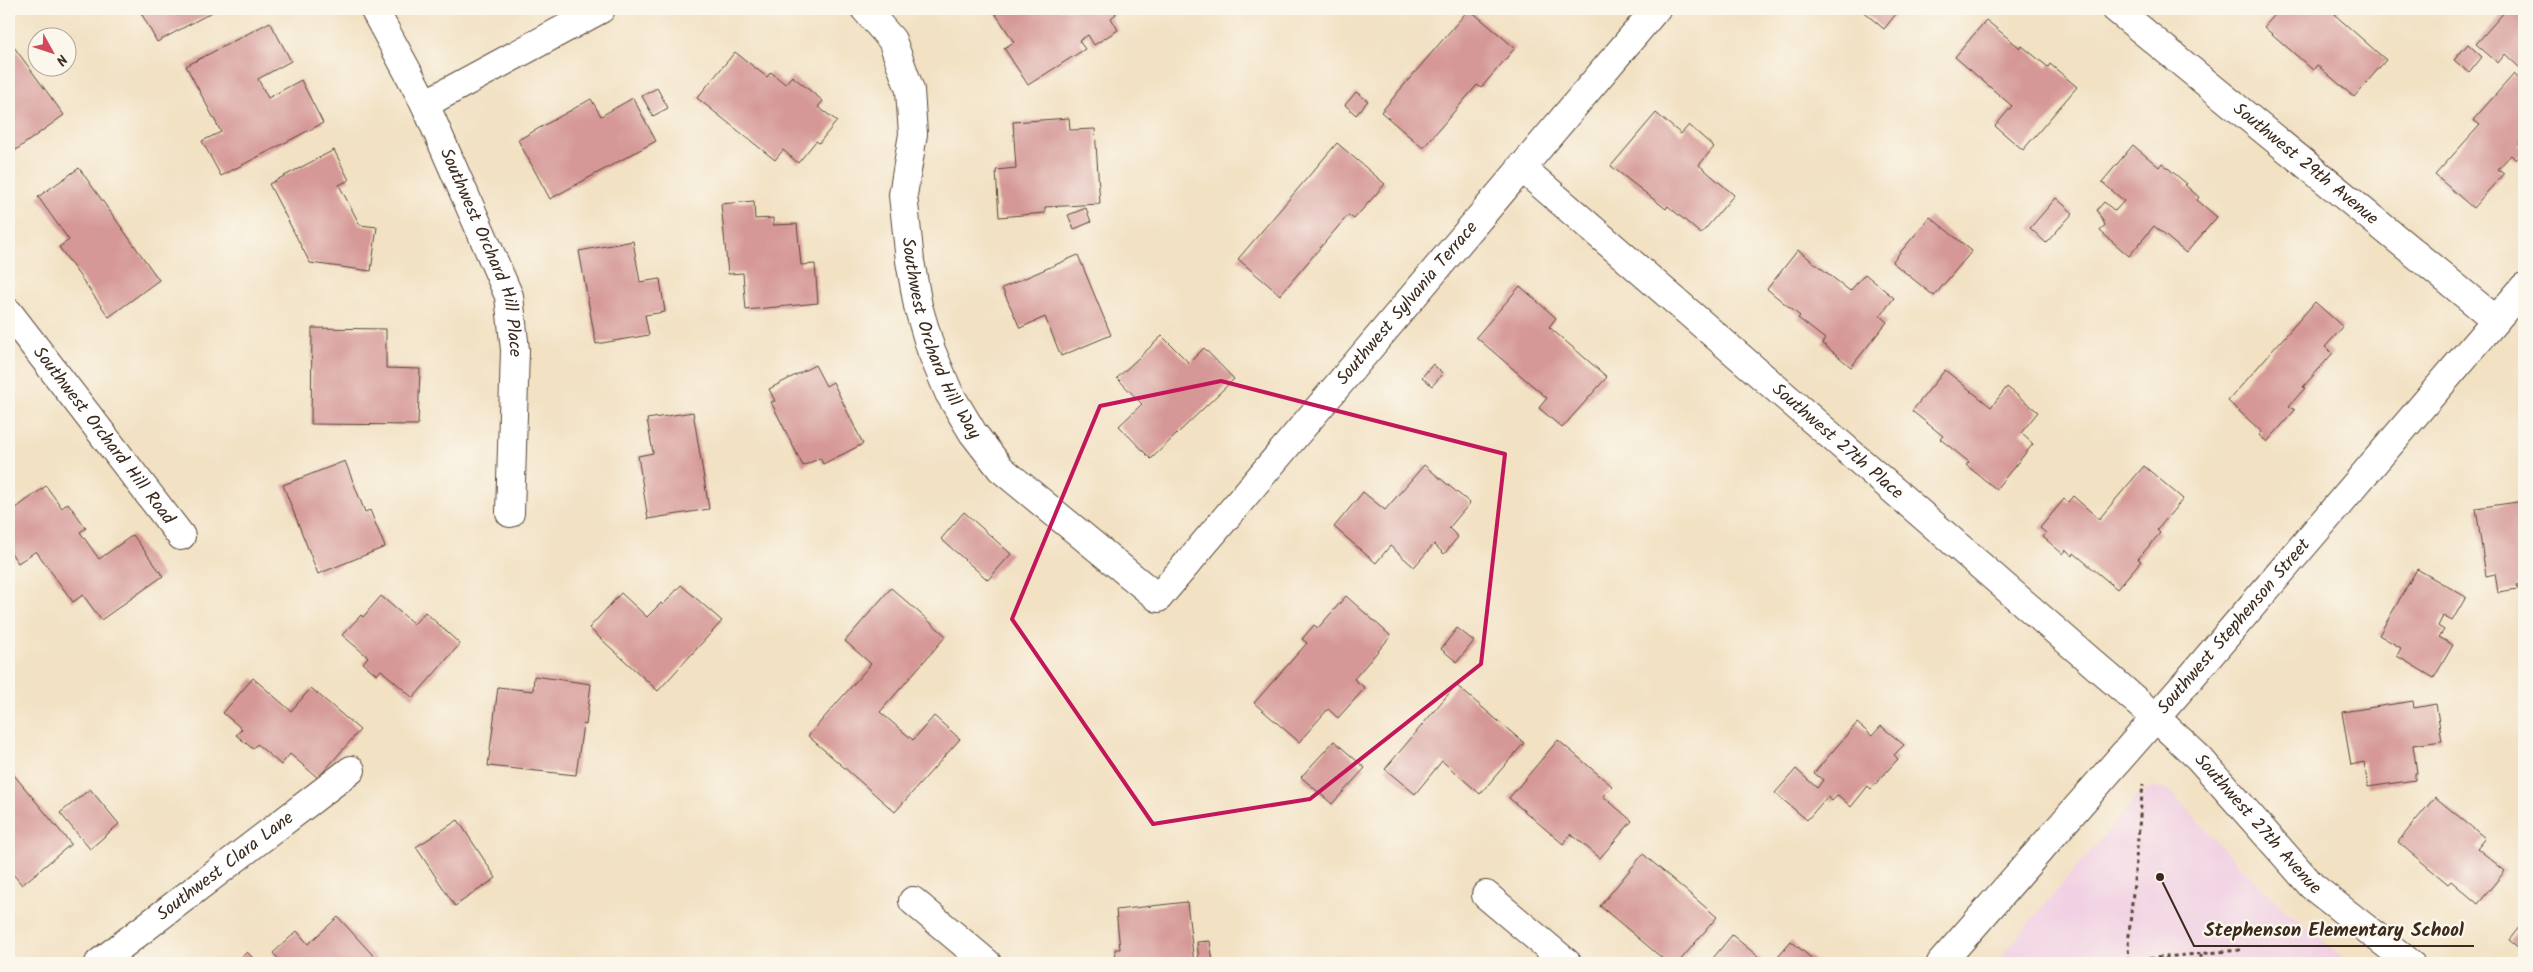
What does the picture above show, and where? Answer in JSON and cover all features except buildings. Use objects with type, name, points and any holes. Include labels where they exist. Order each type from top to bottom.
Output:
[{"type":"street","name":"Southwest Orchard Hill Place","points":[[374,9],[425,104],[509,296],[515,350],[510,513]]},
{"type":"street","points":[[425,104],[600,9]]},
{"type":"street","name":"Southwest Orchard Hill Way","points":[[865,9],[892,40],[910,90],[913,134],[903,195],[910,260],[918,306],[931,350],[949,393],[973,433],[1001,469],[1158,598]]},
{"type":"street","name":"Southwest Sylvania Terrace","points":[[1158,598],[1656,9]]},
{"type":"street","name":"Southwest 29th Avenue","points":[[2116,9],[2496,320]]},
{"type":"street","name":"Southwest 27th Place","points":[[1521,167],[2155,717]]},
{"type":"street","name":"Southwest Stephenson Street","points":[[1941,963],[2524,287]]},
{"type":"street","name":"Southwest Orchard Hill Road","points":[[9,312],[181,536]]},
{"type":"street","name":"Southwest 27th Avenue","points":[[2155,717],[2199,758],[2312,886],[2410,963]]},
{"type":"street","name":"Southwest Clara Lane","points":[[98,963],[351,770]]},
{"type":"street","points":[[1486,895],[1566,963]]},
{"type":"street","points":[[913,901],[987,963]]},
{"type":"path","points":[[2129,961],[2128,946],[2143,783]]},
{"type":"path","points":[[2101,963],[2240,950]]},
{"type":"path","points":[[2201,954],[2201,963]]},
{"type":"highlighted area","points":[[1221,381],[1505,454],[1481,664],[1310,799],[1153,824],[1012,619],[1100,406]]},
{"type":"shaded area","points":[[2152,787],[2164,788],[2173,794],[2221,847],[2282,907],[2349,963],[1995,963],[2137,796]]},
{"type":"place","name":"Stephenson Elementary School","points":[[2160,877]]}]
